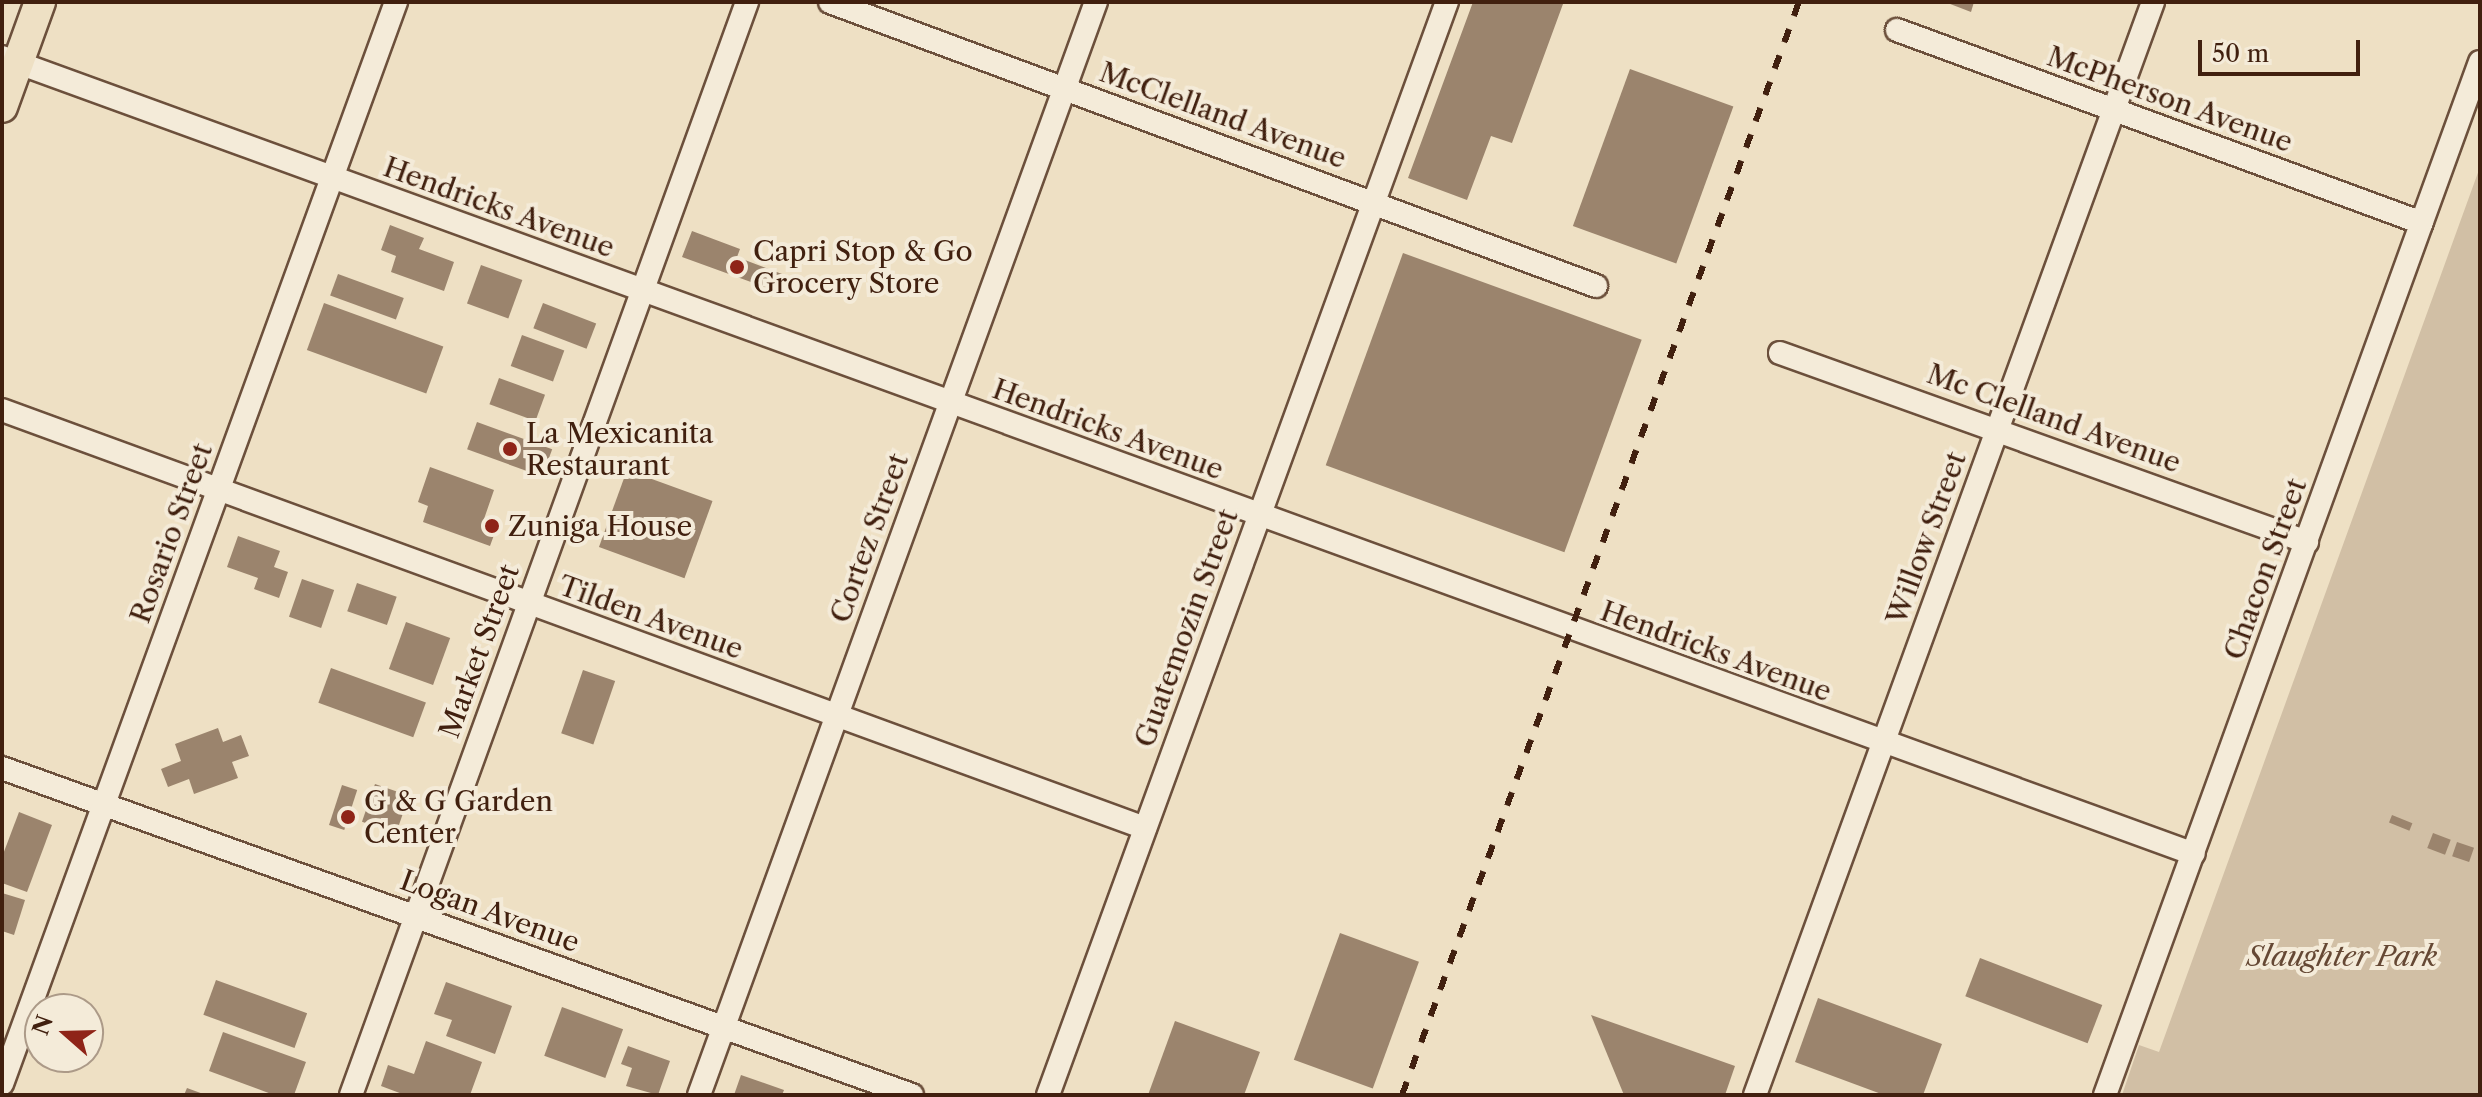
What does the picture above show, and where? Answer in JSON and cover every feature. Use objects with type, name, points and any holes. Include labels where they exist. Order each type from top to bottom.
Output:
[{"type":"main road","points":[[2,107],[10,60],[40,2]]},
{"type":"street","name":"Rosario Street","points":[[2,1084],[396,2]]},
{"type":"street","name":"Market Street","points":[[351,1095],[747,2]]},
{"type":"street","name":"McClelland Avenue","points":[[830,2],[1596,286]]},
{"type":"street","name":"Cortez Street","points":[[699,1095],[1096,2]]},
{"type":"street","name":"Guatemozin Street","points":[[1048,1095],[1447,2]]},
{"type":"street","name":"Willow Street","points":[[1755,1095],[2153,2]]},
{"type":"street","name":"McPherson Avenue","points":[[1897,30],[2422,223]]},
{"type":"street","name":"Hendricks Avenue","points":[[10,60],[1883,745],[2194,854]]},
{"type":"street","name":"Chacon Street","points":[[2105,1095],[2480,62]]},
{"type":"street","name":"Mc Clelland Avenue","points":[[1780,353],[2307,542]]},
{"type":"street","name":"Tilden Avenue","points":[[2,410],[1145,828]]},
{"type":"street","name":"Logan Avenue","points":[[2,768],[912,1095]]},
{"type":"green space","name":"Slaughter Park","points":[[2480,167],[2480,1095],[2122,1095],[2139,1045],[2159,1052]]},
{"type":"building","points":[[1473,2],[1563,4],[1512,143],[1491,136],[1467,200],[1408,178]]},
{"type":"building","points":[[1945,2],[1974,2],[1971,12]]},
{"type":"building","points":[[1630,69],[1733,107],[1676,264],[1573,226]]},
{"type":"building","points":[[390,225],[424,238],[419,249],[454,262],[444,291],[391,272],[396,256],[381,250]]},
{"type":"building","name":"Capri Stop & Go Grocery Store","points":[[692,231],[740,249],[737,257],[790,277],[784,294],[682,257]]},
{"type":"building","points":[[1403,253],[1642,340],[1564,552],[1326,465]]},
{"type":"building","points":[[481,265],[522,280],[508,319],[467,304]]},
{"type":"building","points":[[338,274],[404,298],[396,320],[330,296]]},
{"type":"building","points":[[324,303],[443,346],[426,393],[307,350]]},
{"type":"building","points":[[543,303],[596,323],[587,349],[533,328]]},
{"type":"building","points":[[522,335],[564,350],[553,381],[511,366]]},
{"type":"building","points":[[499,378],[545,395],[535,421],[489,404]]},
{"type":"building","name":"La Mexicanita Restaurant","points":[[477,422],[552,449],[542,477],[467,449]]},
{"type":"building","points":[[430,467],[494,490],[484,519],[498,524],[490,546],[423,522],[428,506],[418,502]]},
{"type":"building","points":[[627,470],[713,501],[684,578],[599,547]]},
{"type":"building","points":[[238,536],[280,551],[274,567],[288,572],[279,598],[254,589],[258,578],[227,567]]},
{"type":"building","points":[[302,579],[334,590],[321,628],[289,617]]},
{"type":"building","points":[[357,583],[397,597],[387,625],[347,611]]},
{"type":"building","points":[[406,622],[450,638],[433,685],[389,669]]},
{"type":"building","points":[[331,668],[426,703],[413,737],[318,703]]},
{"type":"building","points":[[583,670],[615,681],[593,744],[561,733]]},
{"type":"building","points":[[218,728],[223,742],[241,735],[249,756],[232,762],[238,778],[194,794],[189,779],[168,787],[161,769],[181,761],[175,744]]},
{"type":"building","points":[[375,784],[409,796],[396,834],[362,822]]},
{"type":"building","points":[[342,785],[357,790],[344,830],[329,825]]},
{"type":"building","points":[[19,812],[52,825],[27,892],[2,883],[2,857]]},
{"type":"building","points":[[2392,815],[2412,823],[2409,831],[2389,822]]},
{"type":"building","points":[[2433,833],[2451,840],[2445,855],[2427,848]]},
{"type":"building","points":[[2457,842],[2474,848],[2469,862],[2452,856]]},
{"type":"building","points":[[2,893],[25,900],[14,935],[2,931]]},
{"type":"building","points":[[1340,933],[1419,962],[1373,1089],[1294,1060]]},
{"type":"building","points":[[1980,958],[2102,1005],[2088,1043],[1965,996]]},
{"type":"building","points":[[216,980],[307,1013],[294,1048],[203,1015]]},
{"type":"building","points":[[446,982],[512,1006],[495,1054],[446,1036],[452,1020],[434,1014]]},
{"type":"building","points":[[1818,998],[1942,1044],[1923,1095],[1884,1095],[1795,1062]]},
{"type":"building","points":[[562,1007],[623,1029],[605,1078],[544,1056]]},
{"type":"building","points":[[1591,1015],[1735,1066],[1725,1095],[1624,1095]]},
{"type":"building","points":[[1175,1021],[1260,1052],[1244,1095],[1148,1095]]},
{"type":"building","points":[[223,1032],[306,1062],[294,1095],[274,1095],[209,1071]]},
{"type":"building","points":[[426,1041],[482,1062],[470,1095],[405,1095],[381,1086],[388,1065],[414,1074]]},
{"type":"building","points":[[628,1046],[670,1061],[658,1095],[626,1086],[632,1068],[621,1064]]},
{"type":"building","points":[[741,1075],[784,1090],[782,1095],[734,1095]]},
{"type":"building","points":[[187,1088],[206,1095],[184,1095]]},
{"type":"railway","points":[[1402,1095],[1799,2]]},
{"type":"place","name":"Capri Stop & Go Grocery Store","points":[[737,267]]},
{"type":"place","name":"La Mexicanita Restaurant","points":[[510,449]]},
{"type":"place","name":"Zuniga House","points":[[492,526]]},
{"type":"place","name":"G & G Garden Center","points":[[348,817]]}]
